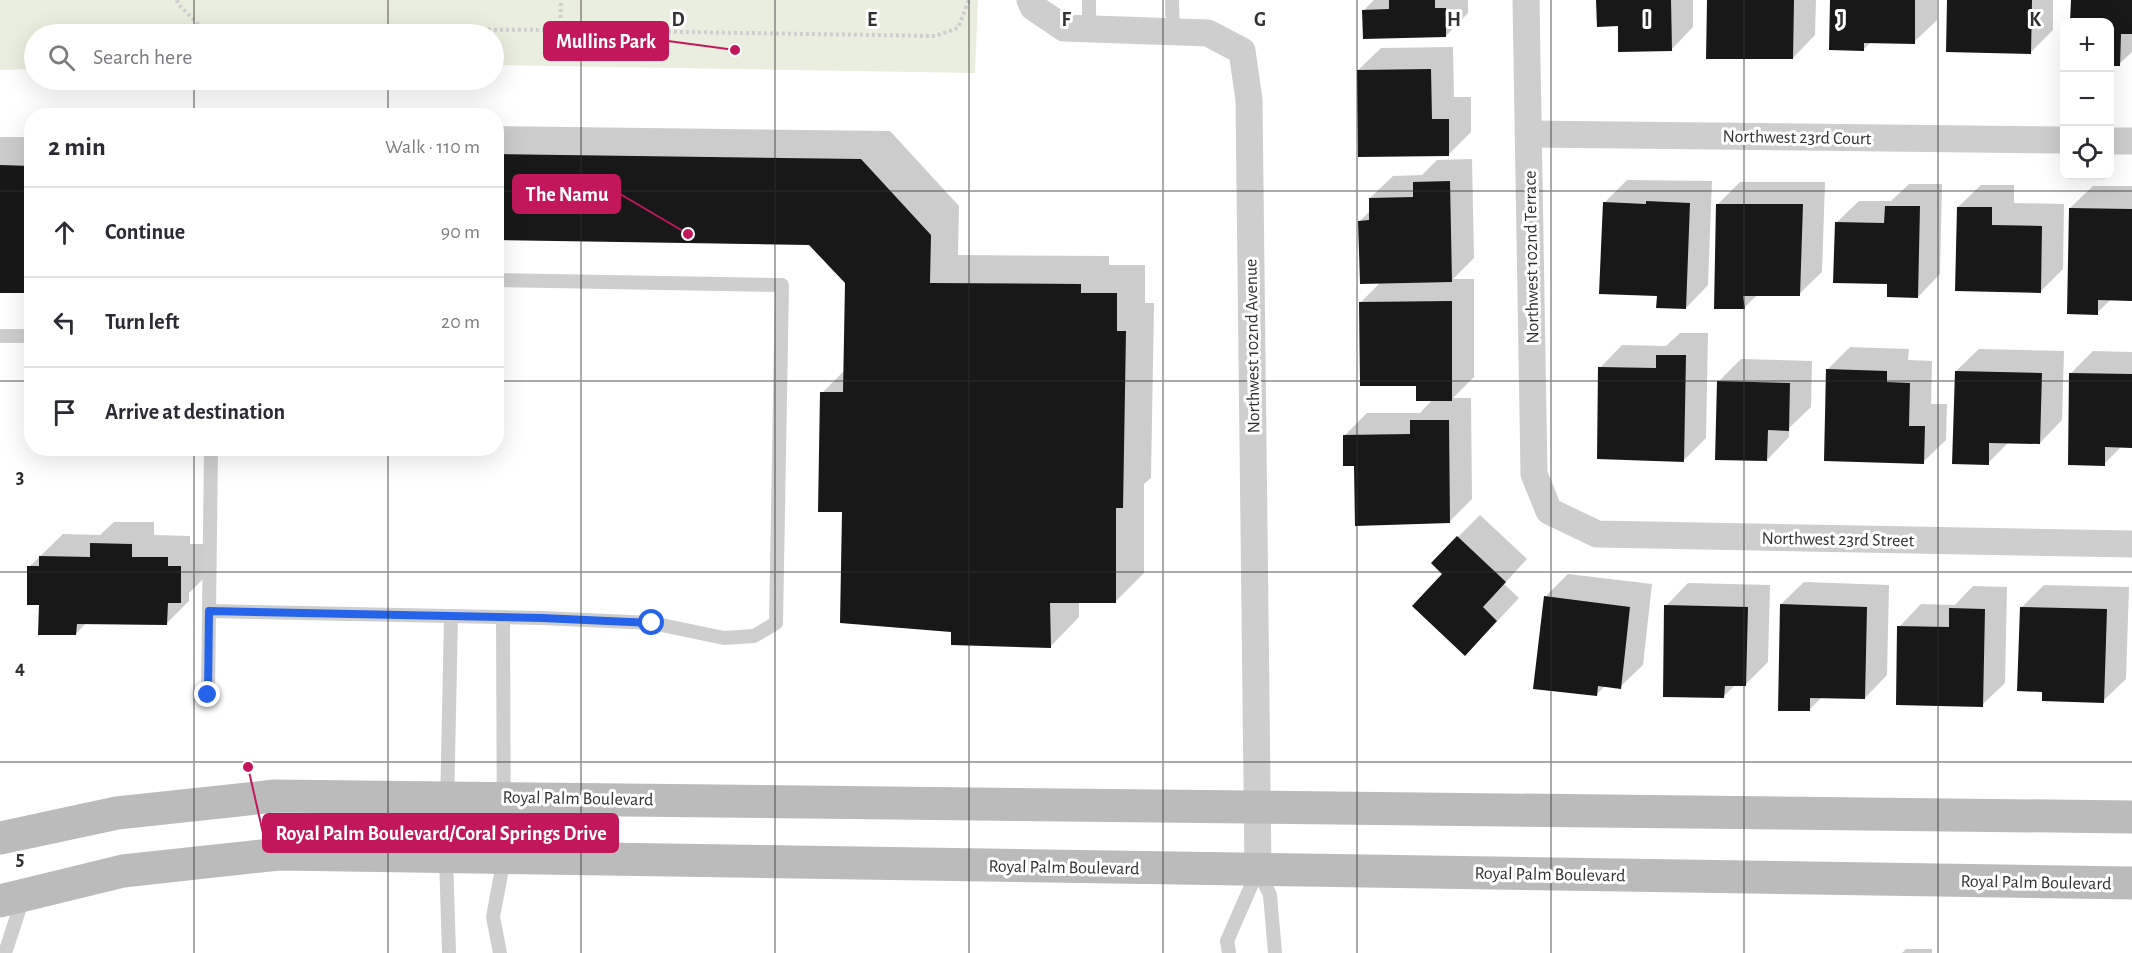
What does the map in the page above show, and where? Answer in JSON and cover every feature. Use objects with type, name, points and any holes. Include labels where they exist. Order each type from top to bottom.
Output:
[{"type":"main road","name":"Royal Palm Boulevard","points":[[0,838],[117,813],[275,796],[2132,817]]},
{"type":"main road","name":"Royal Palm Boulevard","points":[[12,898],[123,871],[279,854],[2132,883]]},
{"type":"street","name":"Northwest 102nd Avenue","points":[[1030,0],[1033,7],[1064,28],[1208,33],[1242,51],[1249,100],[1258,870]]},
{"type":"street","name":"Northwest 102nd Terrace","points":[[1526,0],[1534,474],[1550,510]]},
{"type":"street","name":"Northwest 23rd Court","points":[[1529,135],[2060,140]]},
{"type":"street","points":[[2114,141],[2132,141]]},
{"type":"street","name":"Northwest 23rd Street","points":[[1550,510],[1597,534],[2132,544]]},
{"type":"lane","points":[[1089,0],[1089,29]]},
{"type":"lane","points":[[1172,0],[1173,32]]},
{"type":"lane","points":[[209,611],[503,617],[652,623],[724,638],[754,636],[776,623],[782,285],[504,280]]},
{"type":"lane","points":[[0,336],[24,336]]},
{"type":"lane","points":[[208,695],[211,456]]},
{"type":"lane","points":[[449,953],[446,857],[451,616]]},
{"type":"lane","points":[[500,953],[494,917],[504,858],[503,617]]},
{"type":"lane","points":[[1229,953],[1227,941],[1258,870]]},
{"type":"lane","points":[[1258,870],[1270,895],[1275,953]]},
{"type":"lane","points":[[5,953],[12,898]]},
{"type":"path","points":[[177,0],[178,4],[198,24]]},
{"type":"path","points":[[560,30],[561,0]]},
{"type":"path","points":[[504,30],[935,36],[958,28],[969,0]]},
{"type":"green space","points":[[0,0],[978,0],[975,73],[504,65],[504,24],[24,24],[24,69],[0,70]]},
{"type":"building","points":[[1389,0],[1435,0],[1435,8],[1446,8],[1446,37],[1363,39],[1362,10],[1389,9]]},
{"type":"building","points":[[1596,0],[1671,0],[1672,51],[1618,52],[1618,26],[1597,27]]},
{"type":"building","points":[[1707,0],[1794,0],[1793,59],[1706,59]]},
{"type":"building","points":[[1830,0],[1915,0],[1915,44],[1864,43],[1864,51],[1829,50]]},
{"type":"building","points":[[1947,0],[2032,0],[2031,54],[1946,52]]},
{"type":"building","points":[[2071,0],[2132,0],[2132,34],[2121,34],[2120,66],[2114,66],[2114,18],[2070,18]]},
{"type":"building","points":[[1431,69],[1432,119],[1449,119],[1449,156],[1358,157],[1357,70]]},
{"type":"building","points":[[504,154],[861,159],[931,235],[930,283],[1081,284],[1081,293],[1117,293],[1117,331],[1126,331],[1123,508],[1116,508],[1116,603],[1050,603],[1051,648],[951,645],[951,632],[840,623],[842,512],[818,512],[820,392],[843,392],[845,283],[809,245],[504,240]]},
{"type":"building","points":[[0,165],[24,166],[24,293],[0,293]]},
{"type":"building","points":[[1450,181],[1452,282],[1360,284],[1358,221],[1369,220],[1369,198],[1413,197],[1413,182]]},
{"type":"building","points":[[1646,201],[1690,203],[1686,309],[1656,308],[1657,296],[1599,294],[1603,202],[1646,204]]},
{"type":"building","points":[[1716,204],[1803,204],[1800,296],[1743,296],[1745,309],[1714,309]]},
{"type":"building","points":[[1885,206],[1920,206],[1918,298],[1887,297],[1887,284],[1833,283],[1835,222],[1884,223]]},
{"type":"building","points":[[1957,207],[1992,207],[1992,225],[2042,226],[2041,293],[1955,291]]},
{"type":"building","points":[[2069,208],[2132,209],[2132,301],[2098,300],[2098,315],[2067,314]]},
{"type":"building","points":[[1452,301],[1452,401],[1416,401],[1416,386],[1360,386],[1359,302]]},
{"type":"building","points":[[1656,355],[1686,355],[1684,462],[1597,459],[1598,367],[1656,368]]},
{"type":"building","points":[[1826,369],[1887,371],[1887,382],[1910,383],[1909,426],[1925,426],[1924,464],[1824,461]]},
{"type":"building","points":[[1955,371],[2042,373],[2040,444],[1989,443],[1989,465],[1952,464]]},
{"type":"building","points":[[2069,373],[2132,374],[2132,448],[2105,447],[2105,466],[2068,465]]},
{"type":"building","points":[[1717,381],[1790,383],[1789,431],[1768,430],[1767,461],[1715,460]]},
{"type":"building","points":[[1410,420],[1449,420],[1450,523],[1355,526],[1354,466],[1343,466],[1343,435],[1410,434]]},
{"type":"building","points":[[1457,536],[1506,582],[1483,607],[1497,621],[1465,656],[1412,606],[1442,574],[1431,563]]},
{"type":"building","points":[[90,543],[132,544],[132,557],[168,557],[168,566],[181,566],[181,603],[168,603],[167,625],[77,624],[76,635],[38,635],[39,605],[27,605],[27,566],[39,566],[39,556],[90,557]]},
{"type":"building","points":[[1544,596],[1630,607],[1621,689],[1598,686],[1597,696],[1533,689]]},
{"type":"building","points":[[1780,604],[1867,607],[1865,699],[1810,698],[1810,711],[1778,711]]},
{"type":"building","points":[[1664,605],[1748,607],[1746,686],[1725,686],[1724,698],[1663,697]]},
{"type":"building","points":[[2020,607],[2107,609],[2104,703],[2042,701],[2042,692],[2017,691]]},
{"type":"building","points":[[1949,608],[1985,609],[1983,707],[1896,705],[1897,626],[1949,627]]},
{"type":"place","name":"Mullins Park","points":[[735,50]]},
{"type":"place","name":"The Namu","points":[[688,234]]},
{"type":"place","name":"Royal Palm Boulevard/Coral Springs Drive","points":[[248,767]]},
{"type":"route","points":[[208,695],[209,611],[542,618],[652,623]]}]
